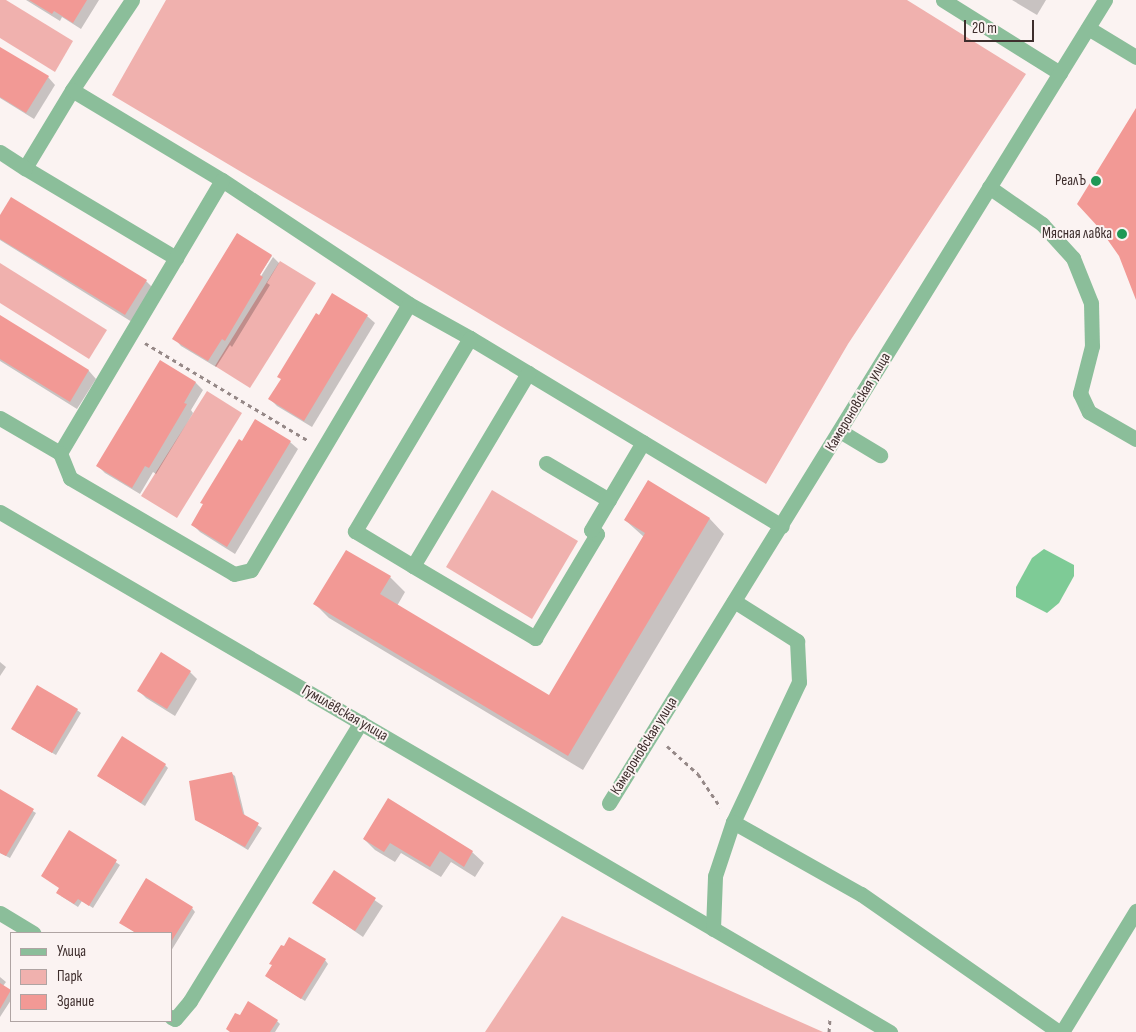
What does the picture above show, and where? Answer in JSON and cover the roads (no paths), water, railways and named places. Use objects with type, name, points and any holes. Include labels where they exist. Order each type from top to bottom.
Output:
[{"type":"street","points":[[25,168],[72,90],[132,0]]},
{"type":"street","points":[[943,0],[1060,72]]},
{"type":"street","name":"Камероновская улица","points":[[609,803],[782,526],[1105,0]]},
{"type":"street","points":[[1088,28],[1136,57]]},
{"type":"street","points":[[72,90],[222,180],[409,304],[470,338],[782,526]]},
{"type":"street","points":[[0,152],[176,258]]},
{"type":"street","points":[[60,453],[222,180]]},
{"type":"street","points":[[990,187],[1042,224],[1073,258],[1092,303],[1092,346],[1080,394],[1089,412],[1136,439]]},
{"type":"street","points":[[0,418],[60,453],[70,478],[234,574],[251,570],[409,304]]},
{"type":"street","points":[[470,338],[355,531],[413,566],[535,638],[597,534],[591,530],[643,442]]},
{"type":"street","points":[[413,566],[528,373]]},
{"type":"street","points":[[840,431],[880,455]]},
{"type":"street","points":[[546,463],[609,500]]},
{"type":"street","name":"Гумилёвская улица","points":[[0,512],[890,1032]]},
{"type":"street","points":[[713,929],[715,876],[733,822],[798,682],[797,641],[734,601]]},
{"type":"street","points":[[172,1022],[195,993],[361,722]]},
{"type":"street","points":[[733,822],[861,894],[1060,1032],[1136,911]]},
{"type":"street","points":[[0,913],[31,932]]},
{"type":"place","name":"РеалЪ","points":[[1096,181]]},
{"type":"place","name":"Мясная лавка","points":[[1122,234]]}]
